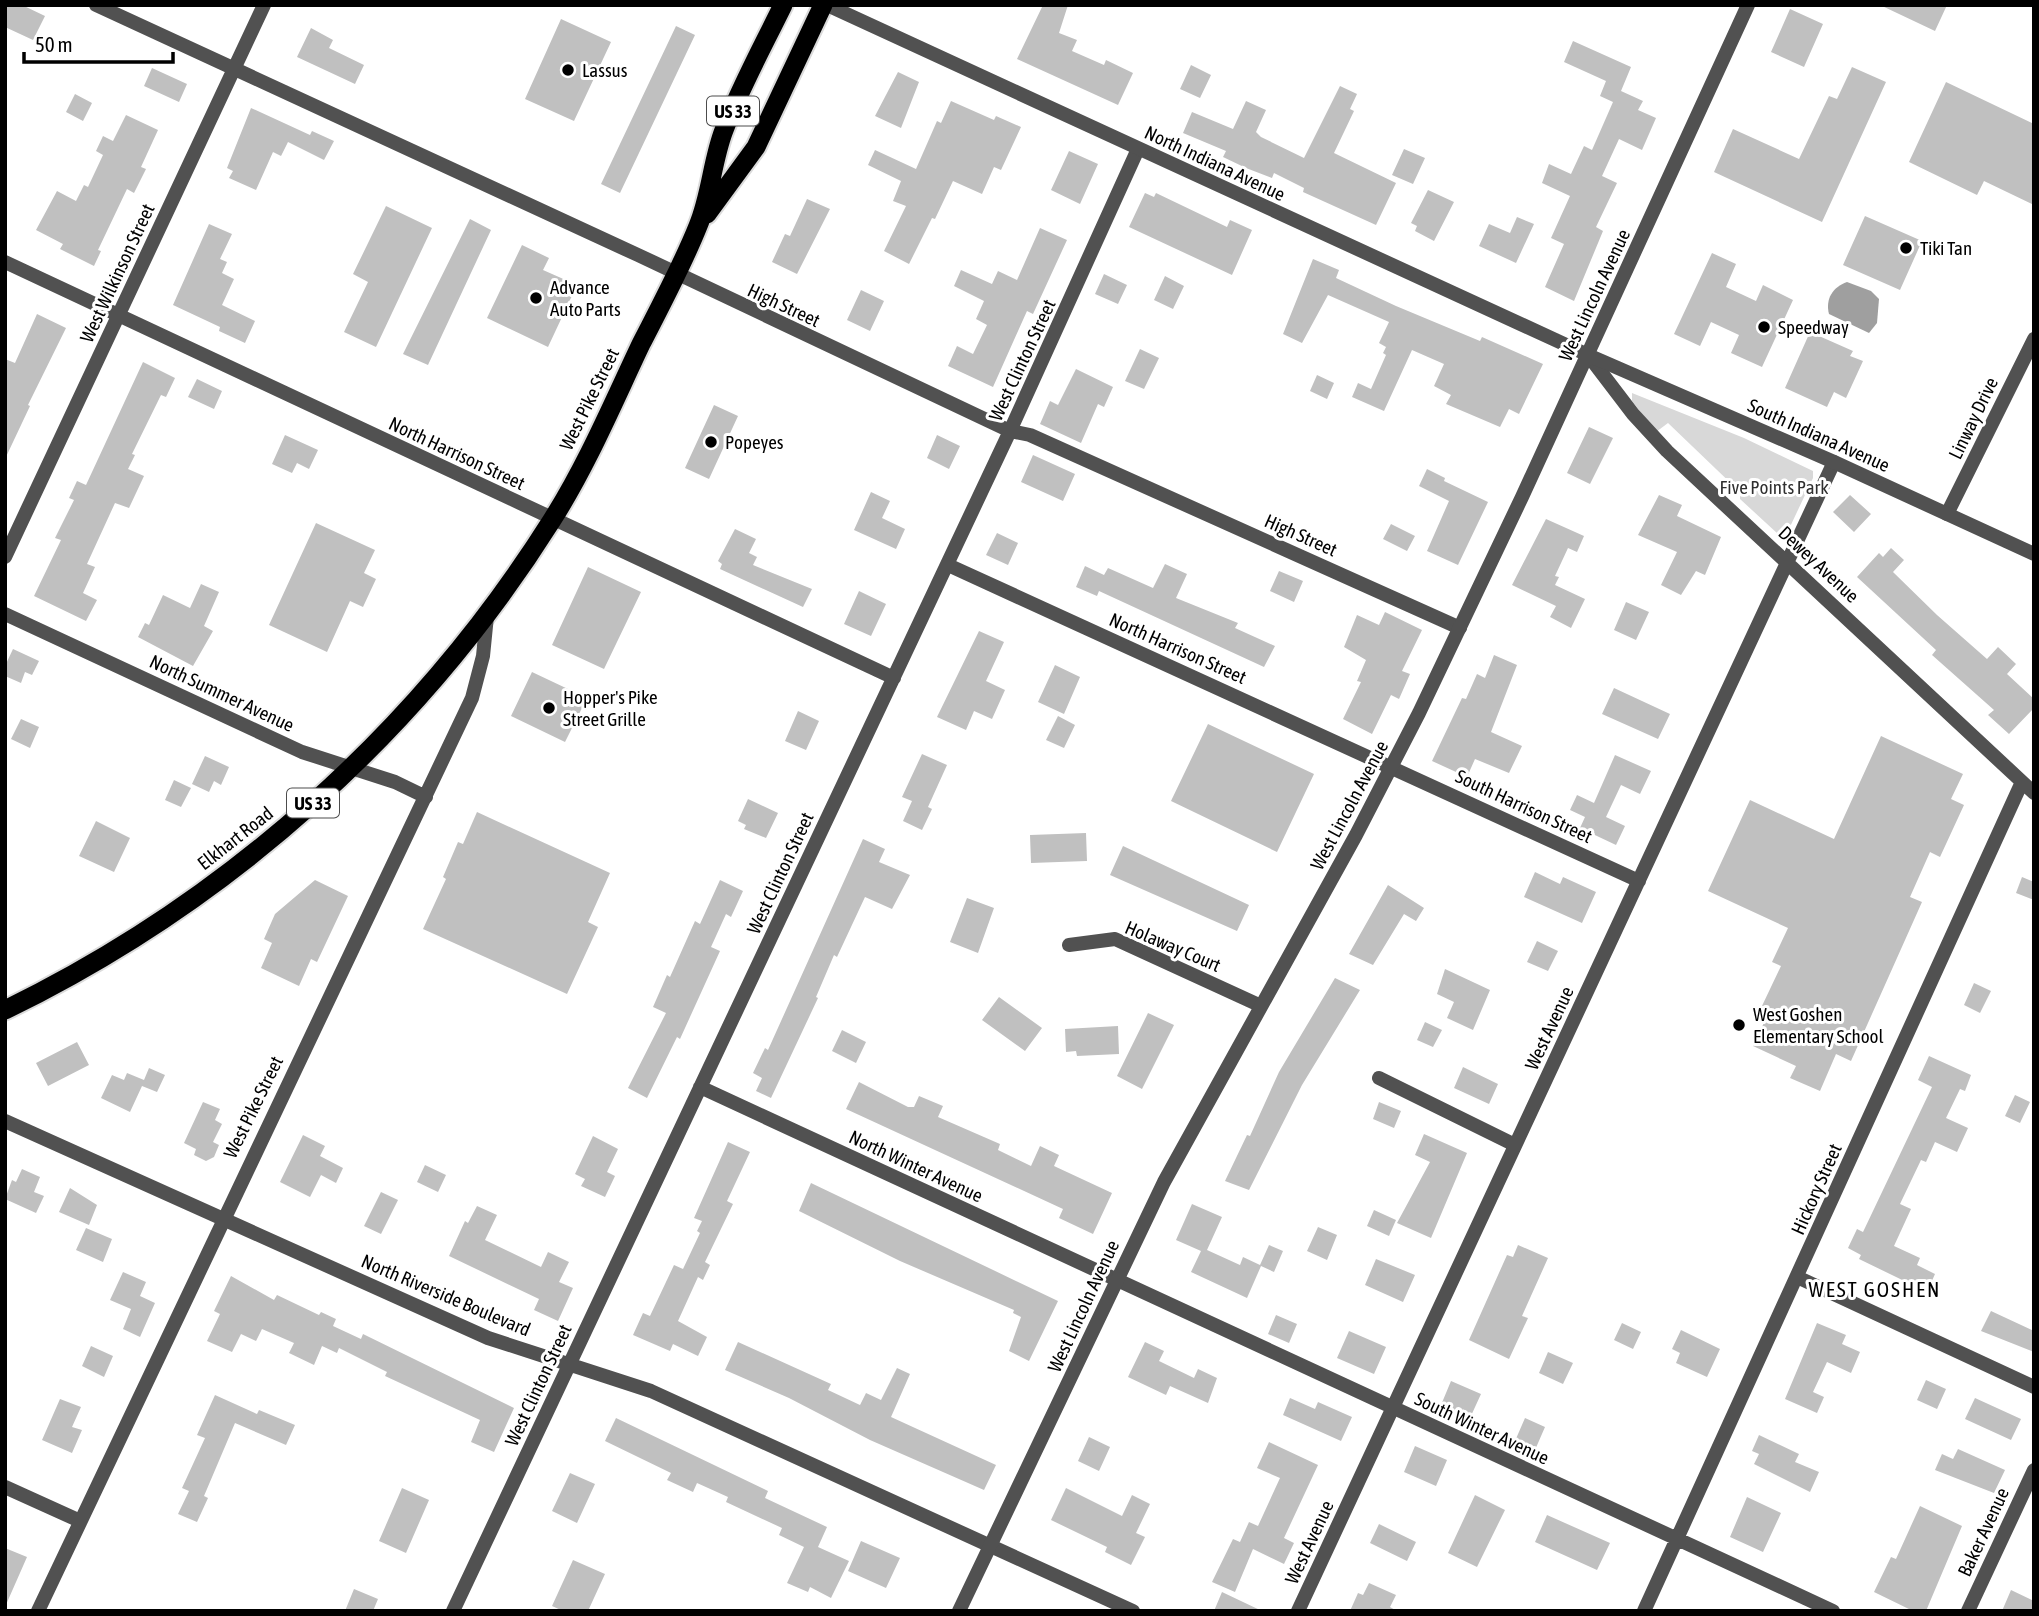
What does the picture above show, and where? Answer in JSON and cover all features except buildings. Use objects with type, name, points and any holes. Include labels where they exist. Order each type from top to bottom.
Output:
[{"type":"highway","name":"West Pike Street","points":[[553,519],[700,223],[723,132],[783,5]]},
{"type":"highway","name":"West Pike Street","points":[[700,223],[756,147],[825,5]]},
{"type":"highway","name":"Elkhart Road","points":[[5,1010],[72,978],[146,932],[246,861],[301,814],[402,717],[486,616],[553,519]]},
{"type":"street","name":"High Street","points":[[96,5],[1010,431],[1030,435],[1460,628]]},
{"type":"street","name":"West Wilkinson Street","points":[[5,557],[264,5]]},
{"type":"street","name":"North Indiana Avenue","points":[[825,5],[1588,355]]},
{"type":"street","name":"West Lincoln Avenue","points":[[959,1611],[1164,1182],[1259,1004],[1392,767],[1588,355],[1748,5]]},
{"type":"street","name":"West Clinton Street","points":[[453,1611],[948,565],[1138,149]]},
{"type":"street","name":"North Harrison Street","points":[[5,262],[894,678]]},
{"type":"street","name":"Linway Drive","points":[[1947,514],[2034,340]]},
{"type":"street","name":"South Indiana Avenue","points":[[1588,355],[1834,462],[2034,554]]},
{"type":"street","name":"Dewey Avenue","points":[[1588,355],[1633,414],[1667,451],[1789,561],[2034,793]]},
{"type":"street","name":"West Avenue","points":[[1298,1611],[1834,462]]},
{"type":"street","name":"North Harrison Street","points":[[948,565],[1392,767]]},
{"type":"street","name":"North Summer Avenue","points":[[5,614],[302,752],[395,782],[426,797]]},
{"type":"street","name":"West Pike Street","points":[[38,1611],[472,698],[483,656],[486,616]]},
{"type":"street","name":"South Harrison Street","points":[[1392,767],[1639,881]]},
{"type":"street","name":"Hickory Street","points":[[1644,1611],[2022,782]]},
{"type":"street","name":"Holaway Court","points":[[1069,946],[1115,939],[1259,1004]]},
{"type":"street","points":[[1379,1078],[1514,1145]]},
{"type":"street","name":"North Winter Avenue","points":[[700,1087],[1116,1280]]},
{"type":"street","name":"North Riverside Boulevard","points":[[5,1121],[488,1338],[651,1391],[1133,1611]]},
{"type":"street","points":[[1797,1277],[2034,1387]]},
{"type":"street","name":"South Winter Avenue","points":[[1116,1280],[1833,1611]]},
{"type":"street","name":"Baker Avenue","points":[[1968,1611],[2034,1470]]},
{"type":"street","points":[[5,1487],[80,1521]]},
{"type":"green space","name":"Five Points Park","points":[[1632,393],[1744,438],[1813,471],[1813,478],[1789,529],[1778,534],[1740,499],[1740,492],[1668,423],[1656,432],[1632,401]]},
{"type":"shaded area","points":[[1847,282],[1871,291],[1879,299],[1877,323],[1869,333],[1829,314],[1831,294]]},
{"type":"place","name":"Lassus","points":[[568,70]]},
{"type":"place","name":"Tiki Tan","points":[[1906,248]]},
{"type":"place","name":"Advance Auto Parts","points":[[536,298]]},
{"type":"place","name":"Speedway","points":[[1764,327]]},
{"type":"place","name":"Popeyes","points":[[711,442]]},
{"type":"place","name":"Hopper's Pike Street Grille","points":[[549,708]]},
{"type":"place","name":"West Goshen Elementary School","points":[[1739,1025]]},
{"type":"district","name":"WEST GOSHEN","points":[[1875,1289]]}]
